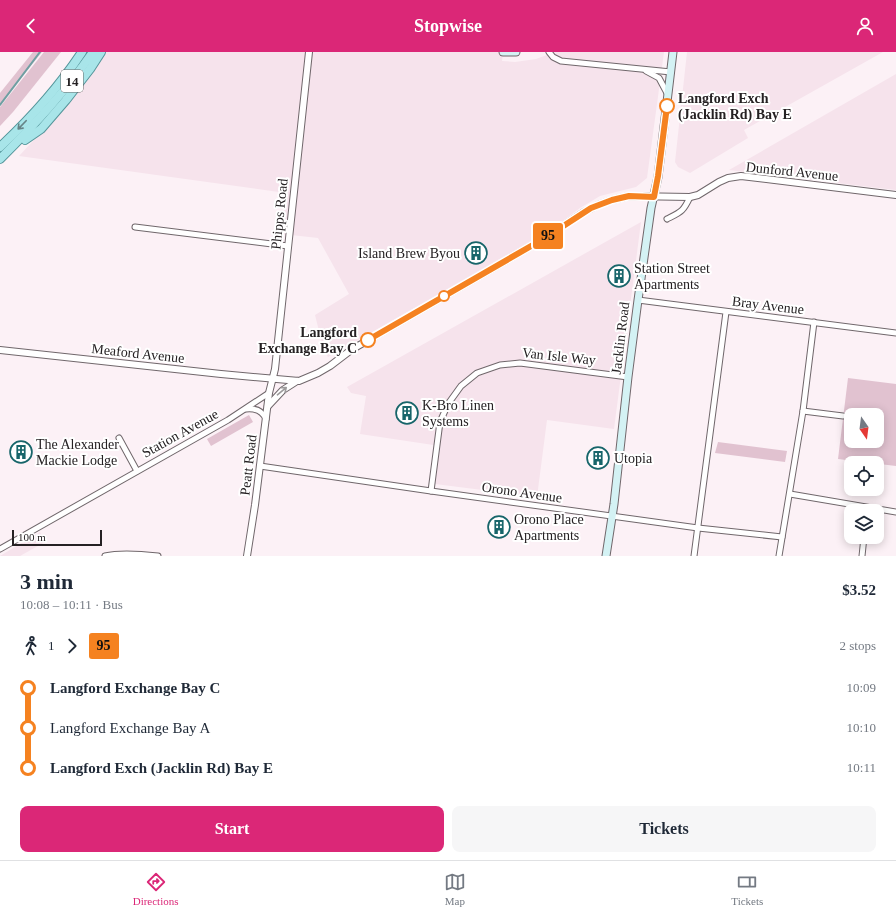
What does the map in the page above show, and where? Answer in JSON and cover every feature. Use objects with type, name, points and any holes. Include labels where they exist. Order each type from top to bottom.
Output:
[{"type":"main road","name":"14","points":[[0,147],[34,112],[82,52]]},
{"type":"main road","name":"14","points":[[0,159],[50,108],[93,52]]},
{"type":"main road","points":[[9,150],[41,129],[66,100],[101,52]]},
{"type":"main road","points":[[503,52],[516,52]]},
{"type":"main road","name":"Jacklin Road","points":[[606,556],[638,300],[658,176],[673,52]]},
{"type":"street","name":"Phipps Road","points":[[273,378],[309,52]]},
{"type":"street","points":[[550,52],[553,56],[561,60],[671,72]]},
{"type":"street","points":[[646,70],[659,78],[668,95]]},
{"type":"street","name":"Dunford Avenue","points":[[654,197],[690,197],[703,193],[719,182],[728,178],[741,176],[896,195]]},
{"type":"street","points":[[268,406],[283,390],[324,370],[351,350],[545,238],[591,208],[612,200],[629,196],[654,197]]},
{"type":"street","points":[[667,219],[685,209],[690,197]]},
{"type":"street","points":[[135,227],[288,246]]},
{"type":"street","name":"Bray Avenue","points":[[638,300],[896,333]]},
{"type":"street","points":[[694,556],[726,312]]},
{"type":"street","points":[[779,556],[790,494],[814,322]]},
{"type":"street","name":"Meaford Avenue","points":[[0,350],[273,378]]},
{"type":"street","name":"Van Isle Way","points":[[431,491],[440,422],[448,404],[461,386],[477,374],[500,364],[520,363],[628,377]]},
{"type":"street","points":[[273,378],[299,381]]},
{"type":"street","name":"Peatt Road","points":[[247,556],[269,393],[273,378]]},
{"type":"street","name":"Station Avenue","points":[[0,549],[246,409],[269,393]]},
{"type":"street","points":[[246,409],[256,409],[264,414],[266,419]]},
{"type":"street","points":[[802,411],[843,416]]},
{"type":"street","points":[[119,438],[137,471]]},
{"type":"street","name":"Orono Avenue","points":[[260,466],[698,528],[782,537]]},
{"type":"street","points":[[790,494],[844,505]]},
{"type":"street","points":[[884,511],[896,512]]},
{"type":"street","points":[[862,556],[863,544]]},
{"type":"street","points":[[105,556],[115,554],[141,554],[158,556]]},
{"type":"shaded area","points":[[33,52],[42,52],[0,104],[0,93]]},
{"type":"shaded area","points":[[44,52],[61,52],[0,126],[0,107]]},
{"type":"shaded area","points":[[105,52],[503,52],[502,61],[515,62],[536,59],[555,52],[664,52],[647,178],[636,187],[600,196],[580,208],[547,233],[328,357],[324,351],[315,315],[349,294],[318,238],[282,234],[286,193],[19,156],[70,101]]},
{"type":"shaded area","points":[[687,52],[883,52],[744,130],[748,138],[690,173],[678,167],[675,162]]},
{"type":"shaded area","points":[[896,74],[896,190],[729,170]]},
{"type":"shaded area","points":[[641,222],[614,429],[547,420],[537,497],[435,484],[440,446],[360,434],[366,396],[351,393],[347,387]]},
{"type":"shaded area","points":[[848,378],[896,384],[896,466],[884,465],[884,456],[844,456],[844,460],[838,459],[844,410],[844,448],[884,448],[884,408],[844,408]]},
{"type":"shaded area","points":[[249,415],[253,422],[211,446],[207,439]]},
{"type":"shaded area","points":[[718,442],[787,451],[785,462],[715,453]]},
{"type":"shaded area","points":[[40,532],[45,542],[20,556],[0,556]]},
{"type":"waterway","points":[[0,105],[40,52]]},
{"type":"bus line","name":"95","points":[[368,340],[545,238],[591,208],[612,200],[629,196],[654,197],[667,106]]},
{"type":"place","name":"Langford Exch (Jacklin Rd) Bay E","points":[[667,106]]},
{"type":"place","name":"Island Brew Byou","points":[[476,253]]},
{"type":"place","name":"Station Street Apartments","points":[[619,276]]},
{"type":"place","name":"Langford Exchange Bay C","points":[[368,340]]},
{"type":"place","name":"K-Bro Linen Systems","points":[[407,413]]},
{"type":"place","name":"The Alexander Mackie Lodge","points":[[21,452]]},
{"type":"place","name":"Utopia","points":[[598,458]]},
{"type":"place","name":"Orono Place Apartments","points":[[499,527]]}]
